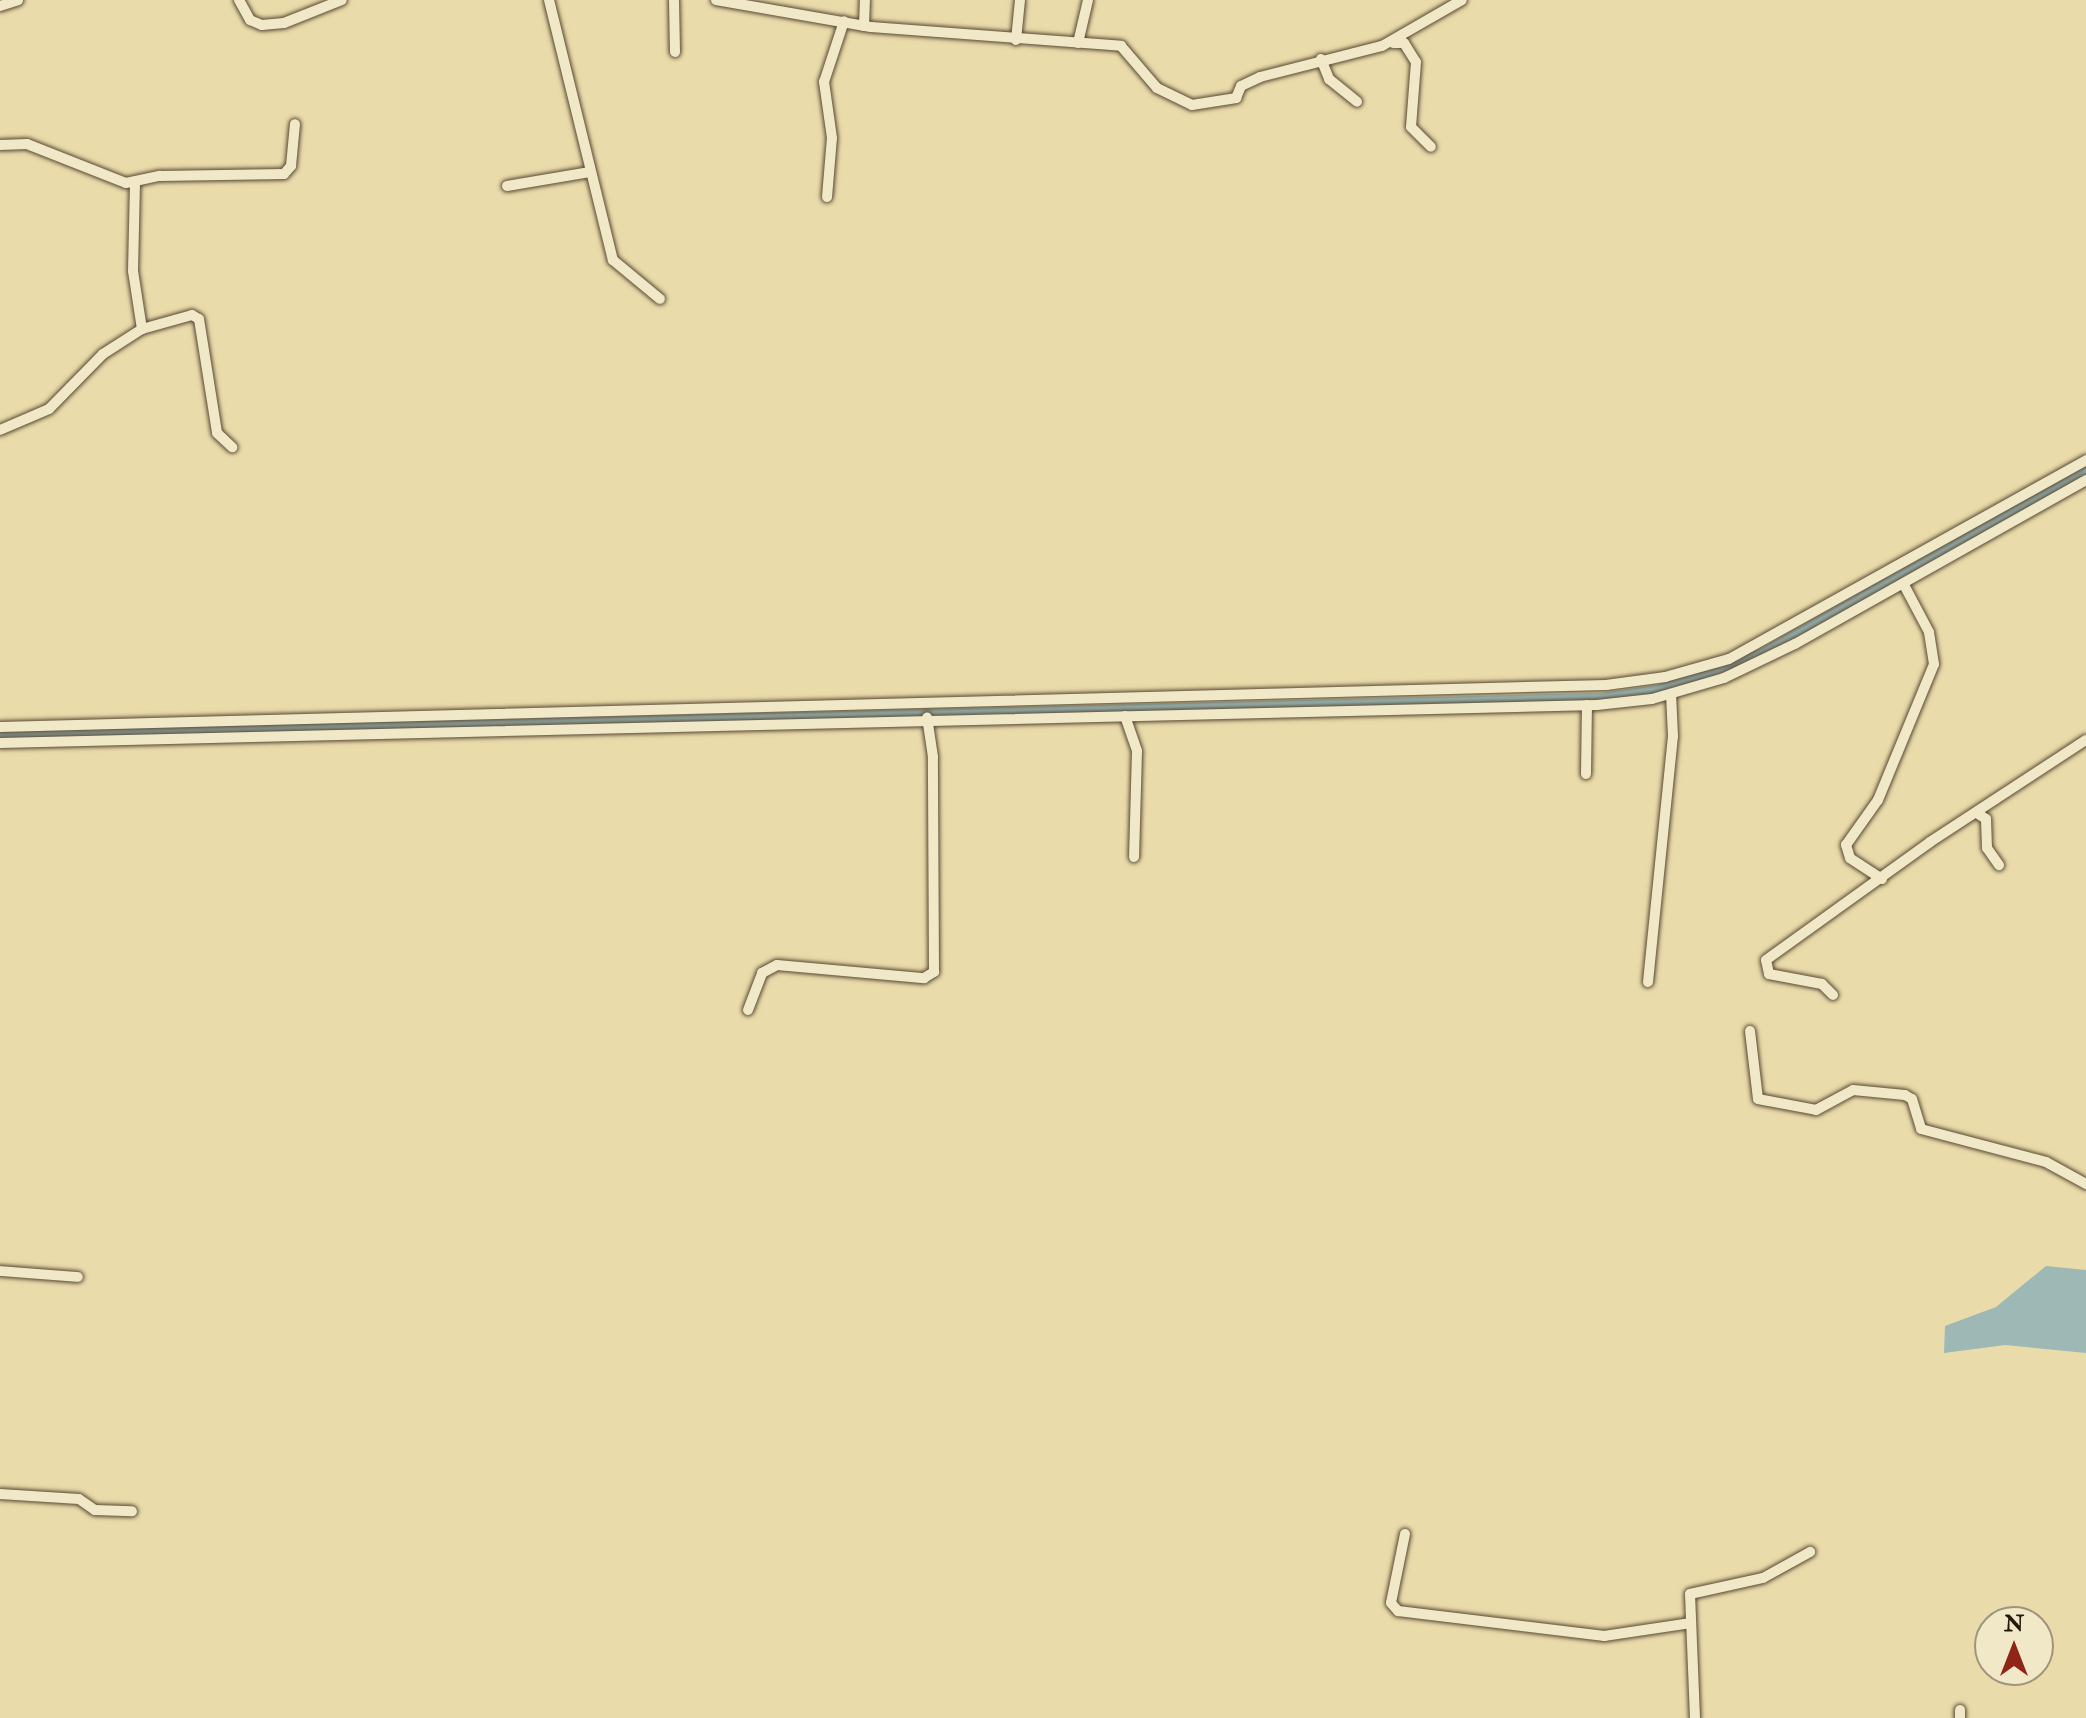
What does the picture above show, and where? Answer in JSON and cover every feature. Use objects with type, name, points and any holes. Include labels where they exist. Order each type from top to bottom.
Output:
[{"type":"street","points":[[0,6],[18,0]]},
{"type":"street","points":[[239,0],[250,20],[262,25],[284,23],[342,0]]},
{"type":"street","points":[[549,0],[613,260],[660,299]]},
{"type":"street","points":[[674,0],[675,52]]},
{"type":"street","points":[[716,0],[864,26],[1121,46],[1157,88],[1192,105],[1236,98],[1241,86],[1260,77],[1321,59],[1338,60],[1391,43],[1462,0]]},
{"type":"street","points":[[864,26],[865,0]]},
{"type":"street","points":[[1016,40],[1020,0]]},
{"type":"street","points":[[1078,43],[1088,0]]},
{"type":"street","points":[[827,197],[832,138],[824,82],[844,21]]},
{"type":"street","points":[[1391,43],[1404,43],[1416,62],[1411,127],[1431,147]]},
{"type":"street","points":[[1321,59],[1329,79],[1357,102]]},
{"type":"street","points":[[0,145],[27,144],[96,175],[135,183],[160,176],[284,174],[291,166],[295,124]]},
{"type":"street","points":[[507,186],[590,172]]},
{"type":"street","points":[[135,183],[133,271],[142,329]]},
{"type":"street","points":[[0,430],[49,409],[103,354],[142,329],[192,315],[199,319],[217,433],[232,447]]},
{"type":"street","points":[[0,727],[1606,685],[1665,677],[1729,659],[2086,460]]},
{"type":"street","points":[[0,743],[927,717],[1125,716],[1587,705],[1671,694],[1724,678],[1904,585],[2086,480]]},
{"type":"street","points":[[1882,879],[1850,858],[1846,845],[1878,800],[1934,664],[1929,632],[1904,585]]},
{"type":"street","points":[[1648,982],[1673,736],[1671,694]]},
{"type":"street","points":[[1586,774],[1587,705]]},
{"type":"street","points":[[1125,716],[1137,751],[1134,857]]},
{"type":"street","points":[[748,1010],[762,973],[777,965],[924,978],[934,972],[933,757],[927,717]]},
{"type":"street","points":[[1833,995],[1822,984],[1769,974],[1766,960],[2086,740]]},
{"type":"street","points":[[1977,813],[1986,819],[1987,848],[1999,865]]},
{"type":"street","points":[[1750,1031],[1758,1099],[1816,1110],[1853,1090],[1905,1095],[1912,1099],[1921,1129],[2046,1162],[2086,1184]]},
{"type":"street","points":[[0,1271],[78,1277]]},
{"type":"street","points":[[0,1494],[79,1499],[95,1510],[132,1511]]},
{"type":"street","points":[[1405,1534],[1391,1603],[1398,1611],[1604,1636],[1691,1623]]},
{"type":"street","points":[[1695,1718],[1688,1606],[1695,1588],[1755,1581],[1810,1552]]},
{"type":"water","points":[[2046,1266],[2086,1270],[2086,1353],[2005,1345],[1944,1353],[1945,1326],[1996,1307]]},
{"type":"waterway","points":[[0,736],[1601,698],[1658,690],[1763,653],[2086,471]]}]
